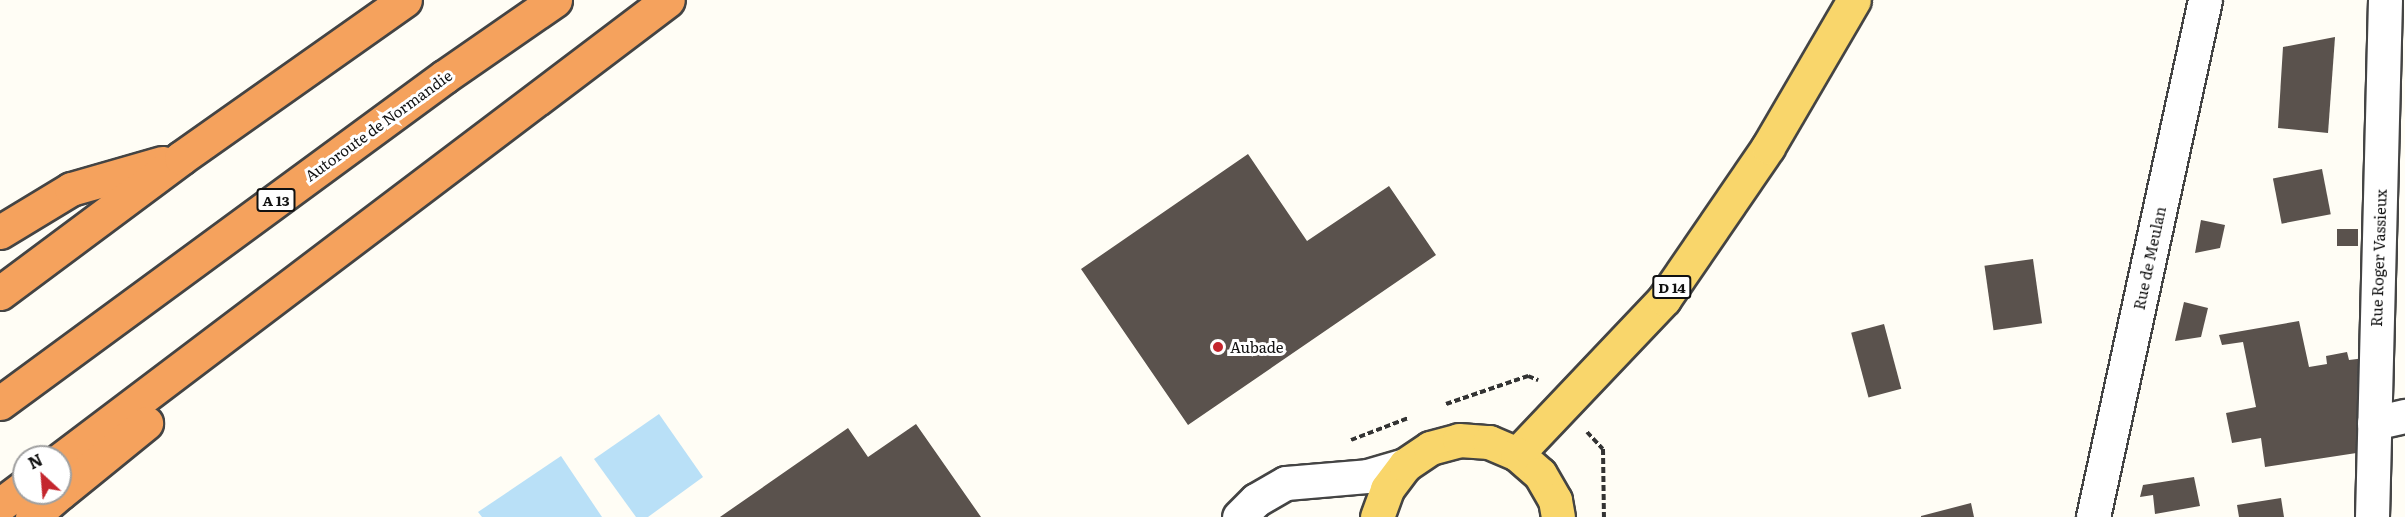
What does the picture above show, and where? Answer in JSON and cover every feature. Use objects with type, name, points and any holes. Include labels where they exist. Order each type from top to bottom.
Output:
[{"type":"highway","points":[[0,293],[181,158],[405,0]]},
{"type":"highway","name":"Autoroute de Normandie","points":[[0,403],[434,84],[555,0]]},
{"type":"highway","points":[[72,451],[304,278],[668,0]]},
{"type":"highway","points":[[0,232],[71,189],[181,158]]},
{"type":"highway","points":[[72,483],[209,372],[304,278]]},
{"type":"highway","points":[[32,517],[46,505]]},
{"type":"main road","name":"D 14","points":[[1517,454],[1664,299],[1768,147],[1854,0]]},
{"type":"main road","points":[[1377,517],[1386,489],[1405,465],[1430,448],[1459,440],[1490,442],[1517,454],[1540,474],[1555,500],[1558,517]]},
{"type":"street","name":"Rue de Meulan","points":[[2094,517],[2205,0]]},
{"type":"street","name":"Rue Roger Vassieux","points":[[2372,517],[2389,420],[2385,0]]},
{"type":"street","points":[[1239,517],[1256,500],[1286,483],[1367,476],[1405,465]]},
{"type":"path","points":[[1594,438],[1602,449],[1604,517]]},
{"type":"water","points":[[659,414],[703,477],[648,517],[636,517],[594,459]]},
{"type":"water","points":[[561,456],[602,517],[482,517],[478,512]]},
{"type":"building","points":[[2335,37],[2328,133],[2278,128],[2283,47]]},
{"type":"building","name":"Aubade","points":[[1248,154],[1307,241],[1389,186],[1436,255],[1188,425],[1081,269]]},
{"type":"building","points":[[2322,169],[2331,214],[2282,224],[2273,179]]},
{"type":"building","points":[[2201,220],[2225,225],[2220,248],[2195,253]]},
{"type":"building","points":[[2337,229],[2358,229],[2358,246],[2337,246]]},
{"type":"building","points":[[2033,259],[2042,323],[1994,330],[1984,266]]},
{"type":"building","points":[[2184,302],[2208,308],[2201,337],[2175,341]]},
{"type":"building","points":[[2299,321],[2309,367],[2327,364],[2326,356],[2347,352],[2349,360],[2365,358],[2363,452],[2265,467],[2261,438],[2232,443],[2226,413],[2256,407],[2243,342],[2222,345],[2219,335]]},
{"type":"building","points":[[1884,324],[1901,389],[1868,398],[1851,333]]},
{"type":"building","points":[[916,424],[981,517],[720,517],[848,428],[868,457]]},
{"type":"building","points":[[2194,477],[2200,506],[2155,514],[2153,495],[2140,497],[2143,485]]},
{"type":"building","points":[[2281,498],[2284,517],[2239,517],[2237,505]]},
{"type":"building","points":[[1971,503],[1974,517],[1921,517],[1921,516]]},
{"type":"place","name":"Aubade","points":[[1218,347]]}]
